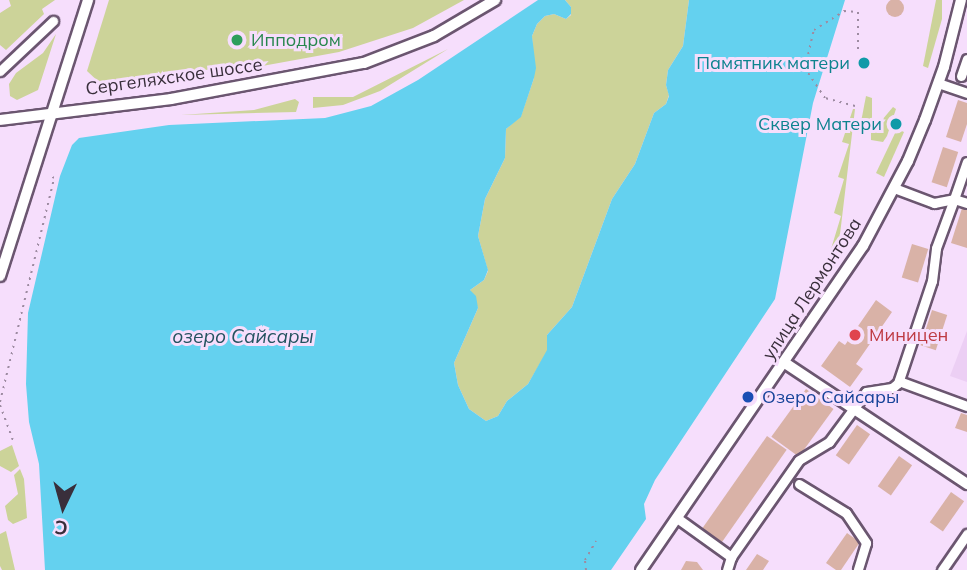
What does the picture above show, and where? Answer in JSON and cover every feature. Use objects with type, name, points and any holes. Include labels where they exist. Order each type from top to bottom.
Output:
[{"type":"main road","points":[[0,276],[88,0]]},
{"type":"main road","name":"Сергеляхское шоссе","points":[[0,120],[171,99],[364,63],[434,36],[495,0]]},
{"type":"main road","name":"улица Лермонтова","points":[[641,570],[863,246],[894,188],[938,83],[961,0]]},
{"type":"main road","points":[[785,363],[967,484]]},
{"type":"street","points":[[0,71],[53,21]]},
{"type":"street","points":[[961,76],[967,59]]},
{"type":"street","points":[[938,83],[967,93]]},
{"type":"street","points":[[727,570],[731,557],[799,460],[829,442],[866,393],[892,388],[899,381],[932,281],[936,248],[967,162]]},
{"type":"street","points":[[894,188],[934,203],[954,199],[967,204]]},
{"type":"street","points":[[899,381],[967,406]]},
{"type":"street","points":[[799,484],[846,513],[866,542],[858,570]]},
{"type":"street","points":[[677,518],[731,557]]},
{"type":"street","points":[[942,570],[967,534]]},
{"type":"path","points":[[855,106],[825,98],[806,68],[814,30],[844,11],[858,12],[858,50]]},
{"type":"path","points":[[14,443],[0,403],[54,178],[50,175]]},
{"type":"path","points":[[586,570],[585,560],[596,541]]},
{"type":"shaded area","points":[[967,331],[967,382],[950,376]]},
{"type":"green space","points":[[9,0],[55,0],[42,9],[44,14],[6,50],[0,45],[0,13],[11,6]]},
{"type":"green space","name":"Ипподром","points":[[109,0],[464,0],[413,28],[339,52],[251,68],[101,84],[87,71]]},
{"type":"green space","points":[[565,0],[689,0],[683,46],[668,70],[666,85],[669,95],[666,104],[654,113],[635,164],[612,199],[572,307],[547,335],[548,350],[528,384],[507,401],[498,416],[486,421],[469,409],[458,385],[454,363],[478,308],[470,290],[484,280],[488,271],[478,236],[485,199],[505,158],[506,129],[521,116],[534,78],[532,36],[537,24],[545,16],[554,14],[566,19],[571,15],[571,7]]},
{"type":"green space","points":[[936,0],[942,0],[942,19],[928,68],[923,66]]},
{"type":"green space","points":[[56,34],[38,90],[17,100],[10,96],[9,84],[16,73],[43,53]]},
{"type":"green space","points":[[448,49],[380,91],[343,105],[313,108],[313,97],[353,97]]},
{"type":"green space","points":[[866,96],[872,98],[872,117],[867,132],[863,134],[861,122]]},
{"type":"green space","points":[[295,99],[299,102],[296,112],[181,115],[254,110]]},
{"type":"green space","points":[[893,107],[896,109],[883,142],[871,140],[871,133]]},
{"type":"green space","points":[[853,109],[838,251],[831,249],[841,216],[834,213],[844,179],[838,177],[849,144],[842,142]]},
{"type":"green space","points":[[897,129],[904,132],[884,177],[876,173]]},
{"type":"green space","points":[[12,445],[19,466],[11,472],[0,466],[0,451]]},
{"type":"green space","points":[[20,469],[24,479],[27,518],[13,524],[8,520],[5,506],[18,494],[14,475]]},
{"type":"green space","points":[[6,531],[15,570],[2,570],[0,566],[0,534]]},
{"type":"water","name":"озеро Сайсары","points":[[538,0],[565,0],[571,7],[571,14],[566,19],[554,14],[545,16],[537,24],[532,36],[536,68],[534,78],[521,117],[506,129],[505,158],[485,199],[478,236],[488,270],[484,280],[470,290],[476,296],[478,308],[454,363],[458,385],[469,409],[486,421],[498,416],[507,401],[528,384],[547,350],[547,335],[572,307],[612,199],[635,164],[654,113],[666,104],[669,96],[666,85],[668,70],[683,46],[689,0],[845,0],[813,103],[775,299],[655,480],[644,504],[646,519],[611,570],[45,570],[39,464],[29,422],[26,384],[28,313],[60,176],[72,145],[79,138],[169,125],[325,118],[371,106],[418,80]]},
{"type":"building","points":[[895,-1],[901,2],[904,8],[901,14],[895,17],[889,14],[886,8],[889,2]]},
{"type":"building","points":[[958,100],[967,103],[967,124],[961,142],[946,137]]},
{"type":"building","points":[[943,147],[958,152],[947,187],[932,182]]},
{"type":"building","points":[[962,208],[967,210],[967,248],[951,243]]},
{"type":"building","points":[[912,244],[928,249],[918,282],[902,277]]},
{"type":"building","points":[[876,300],[892,312],[856,364],[863,369],[850,387],[821,366],[839,341],[845,345]]},
{"type":"building","points":[[932,310],[947,315],[936,350],[921,345]]},
{"type":"building","points":[[806,389],[834,409],[799,457],[771,437]]},
{"type":"building","points":[[961,413],[967,415],[967,432],[955,428]]},
{"type":"building","points":[[857,425],[870,434],[849,464],[836,455]]},
{"type":"building","points":[[767,436],[787,450],[722,542],[702,529]]},
{"type":"building","points":[[899,456],[912,465],[891,495],[878,486]]},
{"type":"building","points":[[951,492],[964,501],[943,531],[930,522]]},
{"type":"building","points":[[847,533],[860,542],[841,570],[836,570],[826,563]]},
{"type":"building","points":[[757,554],[769,561],[763,570],[746,570]]},
{"type":"building","points":[[686,561],[697,562],[703,570],[681,570]]},
{"type":"place","name":"Ипподром","points":[[237,40]]},
{"type":"place","name":"Памятник матери","points":[[864,63]]},
{"type":"place","name":"Сквер Матери","points":[[896,124]]},
{"type":"place","name":"Миницен","points":[[855,335]]},
{"type":"place","name":"Озеро Сайсары","points":[[748,397]]}]
